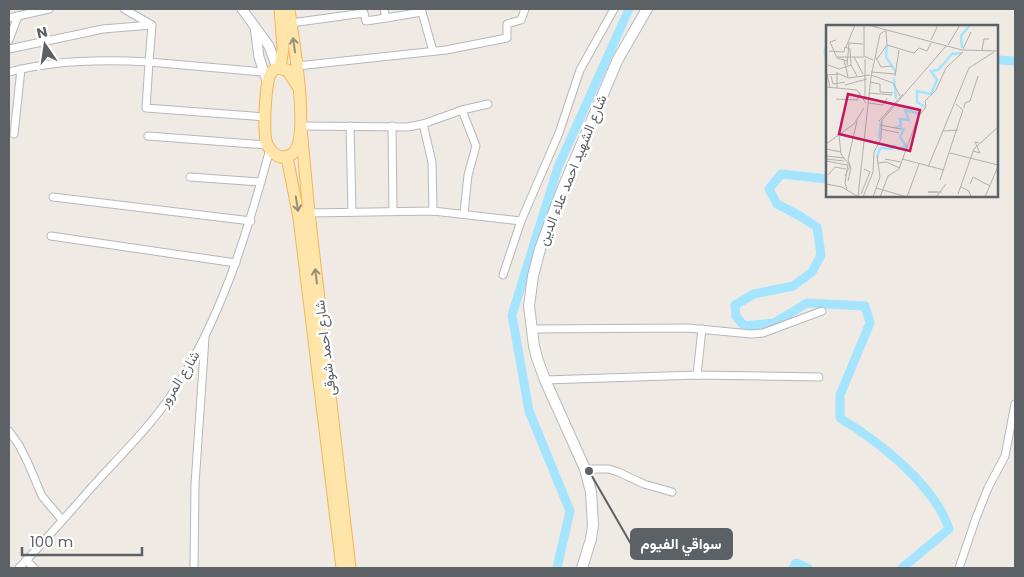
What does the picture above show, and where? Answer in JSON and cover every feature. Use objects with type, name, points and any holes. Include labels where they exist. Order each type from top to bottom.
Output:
[{"type":"main road","points":[[280,9],[283,48],[278,68],[270,73],[265,117],[269,147],[276,155],[287,156],[295,151],[301,127]]},
{"type":"main road","name":"شارع احمد شوقى","points":[[289,9],[297,66],[309,213],[350,568]]},
{"type":"main road","name":"شارع الشهيد احمد علاء الدين","points":[[582,568],[591,539],[593,516],[592,492],[585,468],[545,380],[534,346],[529,306],[533,276],[540,249],[562,190],[618,59],[647,9]]},
{"type":"main road","points":[[278,68],[290,72],[299,88]]},
{"type":"main road","name":"شارع احمد شوقى","points":[[287,156],[299,218],[342,568]]},
{"type":"street","points":[[9,40],[13,17],[10,9]]},
{"type":"street","points":[[13,17],[49,9]]},
{"type":"street","points":[[124,9],[152,25]]},
{"type":"street","points":[[242,9],[269,46],[278,68]]},
{"type":"street","points":[[384,9],[386,18]]},
{"type":"street","points":[[297,66],[433,51],[507,38],[507,24],[521,20],[525,9]]},
{"type":"street","points":[[503,275],[520,221],[559,133],[584,60],[614,9]]},
{"type":"street","points":[[291,23],[364,11],[366,21],[421,11],[433,51]]},
{"type":"street","points":[[9,49],[103,29],[152,25]]},
{"type":"street","points":[[152,25],[146,108],[265,117]]},
{"type":"street","points":[[255,27],[259,57],[268,84]]},
{"type":"street","points":[[9,72],[68,62],[128,60],[263,72]]},
{"type":"street","points":[[14,134],[21,69]]},
{"type":"street","points":[[301,127],[408,126],[424,124],[462,110],[488,104]]},
{"type":"street","points":[[9,105],[17,106]]},
{"type":"street","points":[[462,110],[476,146],[468,175],[464,213]]},
{"type":"street","points":[[424,124],[432,162],[433,211]]},
{"type":"street","points":[[350,126],[352,212]]},
{"type":"street","points":[[392,126],[393,211]]},
{"type":"street","points":[[148,136],[269,147]]},
{"type":"street","name":"شارع المرور","points":[[23,564],[161,409],[186,371],[206,335],[236,263],[250,221],[269,147]]},
{"type":"street","points":[[190,177],[261,182]]},
{"type":"street","points":[[53,197],[250,221]]},
{"type":"street","points":[[309,213],[433,211],[464,213],[520,221]]},
{"type":"street","points":[[51,236],[236,263]]},
{"type":"street","points":[[531,329],[631,327],[702,329],[751,334],[763,333],[822,311]]},
{"type":"street","points":[[698,375],[702,329]]},
{"type":"street","points":[[194,568],[195,484],[206,335]]},
{"type":"street","points":[[545,380],[698,375],[819,377]]},
{"type":"street","points":[[959,568],[988,488],[1005,456],[1015,404]]},
{"type":"street","points":[[9,431],[25,457],[42,496],[62,520]]},
{"type":"street","points":[[585,468],[609,469],[644,484],[672,492]]},
{"type":"street","points":[[23,564],[34,568]]},
{"type":"waterway","points":[[557,568],[570,511],[529,411],[512,315],[558,167],[629,9]]},
{"type":"waterway","points":[[999,60],[1015,61]]},
{"type":"waterway","points":[[826,179],[781,174],[769,189],[777,204],[817,227],[821,255],[812,272],[793,286],[754,294],[735,305],[736,316],[744,326],[774,323],[807,303],[865,306],[870,323],[840,395],[840,418],[871,439],[904,466],[931,496],[942,513],[949,529],[902,568]]},
{"type":"waterway","points":[[793,568],[796,563],[808,568]]},
{"type":"place","name":"سواقي الفيوم","points":[[589,471]]}]
